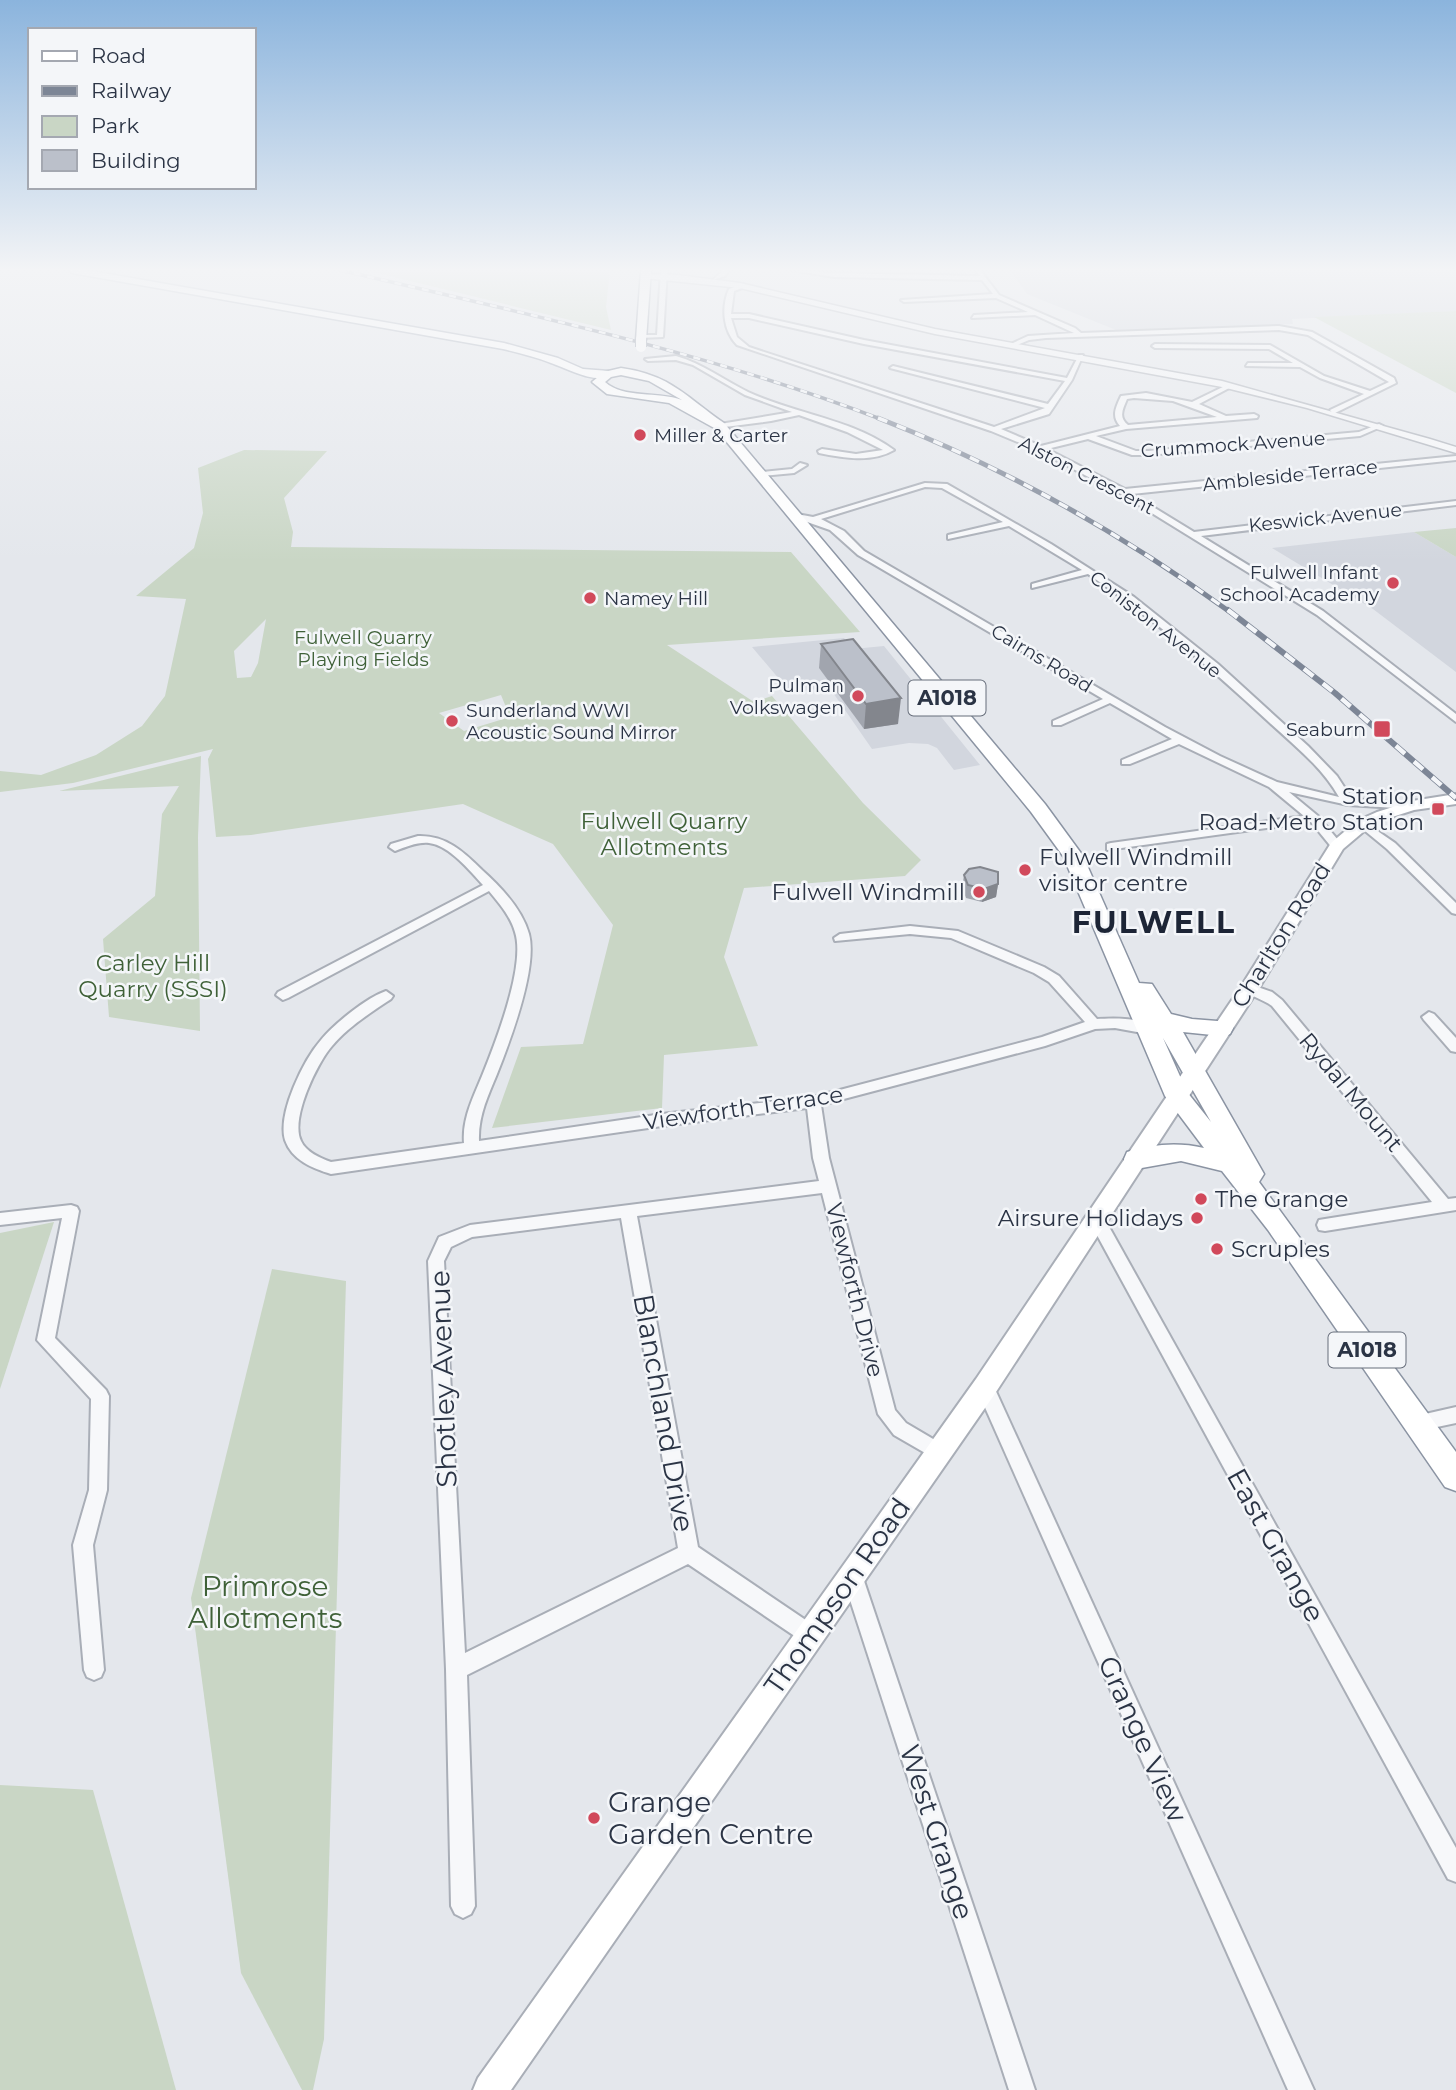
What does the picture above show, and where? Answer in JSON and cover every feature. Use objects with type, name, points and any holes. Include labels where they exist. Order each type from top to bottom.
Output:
[{"type":"main road","points":[[571,368],[615,392],[636,394],[658,389],[663,383],[651,377],[622,372]]},
{"type":"main road","points":[[581,372],[609,374],[633,368]]},
{"type":"main road","points":[[648,368],[651,377]]},
{"type":"main road","points":[[599,385],[599,380],[609,374]]},
{"type":"main road","name":"A1018","points":[[663,383],[698,405],[704,415]]},
{"type":"main road","name":"A1018","points":[[636,394],[666,398],[704,415],[720,426],[797,517],[815,527],[1038,807],[1073,856],[1112,943],[1155,1024],[1177,1096],[1277,1223],[1456,1477]]},
{"type":"main road","name":"Charlton Road","points":[[1177,1096],[1249,989],[1337,846],[1363,824],[1412,806],[1450,799]]},
{"type":"main road","points":[[1155,1024],[1222,1028]]},
{"type":"main road","name":"A1018","points":[[1155,1024],[1194,1069],[1277,1223]]},
{"type":"main road","name":"Thompson Road","points":[[490,2090],[985,1387],[1177,1096]]},
{"type":"main road","points":[[1136,1159],[1181,1152],[1230,1163]]},
{"type":"street","points":[[700,368],[747,394],[850,430],[890,450],[846,459],[822,451]]},
{"type":"street","name":"Alston Crescent","points":[[807,368],[994,429],[1040,448],[1124,492],[1320,613],[1456,719]]},
{"type":"street","points":[[892,368],[1050,407]]},
{"type":"street","points":[[995,368],[1069,380]]},
{"type":"street","points":[[994,429],[1046,412],[1075,368]]},
{"type":"street","points":[[1141,368],[1334,412],[1456,450]]},
{"type":"street","points":[[1305,368],[1329,380],[1371,394]]},
{"type":"street","points":[[1334,412],[1394,383],[1392,379],[1371,368]]},
{"type":"street","points":[[1192,405],[1229,386]]},
{"type":"street","points":[[1126,427],[1118,422],[1116,417],[1124,398],[1129,396],[1152,395],[1192,405],[1225,418]]},
{"type":"street","points":[[720,426],[797,413]]},
{"type":"street","points":[[1040,448],[1126,427],[1254,416]]},
{"type":"street","name":"Crummock Avenue","points":[[1088,436],[1135,453],[1148,453],[1360,434],[1379,426]]},
{"type":"street","name":"Ambleside Terrace","points":[[1124,492],[1456,458]]},
{"type":"street","points":[[761,474],[797,473],[803,465]]},
{"type":"street","name":"Coniston Avenue","points":[[815,527],[933,485],[944,486],[1012,523],[1147,612],[1244,692],[1332,775],[1348,802]]},
{"type":"street","name":"Keswick Avenue","points":[[1195,534],[1456,503]]},
{"type":"street","points":[[951,537],[1012,523]]},
{"type":"street","points":[[815,527],[841,534]]},
{"type":"street","name":"Cairns Road","points":[[815,527],[841,534],[862,553],[936,593],[1179,740],[1227,766],[1273,785],[1348,802],[1412,806]]},
{"type":"street","points":[[1035,586],[1088,571]]},
{"type":"street","points":[[1057,723],[1111,699]]},
{"type":"street","points":[[1126,762],[1179,740]]},
{"type":"street","name":"Cairns Road","points":[[1273,785],[1314,818],[1337,846]]},
{"type":"street","points":[[1111,846],[1314,818]]},
{"type":"street","points":[[1363,824],[1391,846],[1456,910]]},
{"type":"street","points":[[396,848],[415,839],[447,844],[492,885],[522,932],[525,946],[523,968],[500,1048],[472,1116],[472,1147]]},
{"type":"street","points":[[284,995],[492,885]]},
{"type":"street","points":[[840,939],[910,930],[953,934],[1039,970],[1054,979],[1094,1024]]},
{"type":"street","name":"Rydal Mount","points":[[1249,989],[1267,995],[1277,1003],[1450,1204]]},
{"type":"street","name":"Viewforth Terrace","points":[[386,996],[353,1018],[327,1042],[313,1060],[291,1130],[297,1146],[310,1160],[331,1168],[813,1102],[1045,1041],[1094,1024],[1155,1024]]},
{"type":"street","points":[[1429,1017],[1456,1047]]},
{"type":"street","name":"Viewforth Drive","points":[[813,1102],[828,1186],[887,1414],[900,1429],[939,1452]]},
{"type":"street","name":"Shotley Avenue","points":[[463,1906],[456,1669],[436,1261],[444,1242],[470,1231],[828,1186]]},
{"type":"street","points":[[1325,1225],[1450,1204]]},
{"type":"street","points":[[0,1219],[71,1211],[46,1340],[100,1396],[98,1490],[83,1545],[94,1670]]},
{"type":"street","name":"Blanchland Drive","points":[[628,1212],[689,1553],[809,1634]]},
{"type":"street","name":"East Grange","points":[[1097,1220],[1456,1871]]},
{"type":"street","name":"Grange View","points":[[985,1387],[1301,2090]]},
{"type":"street","points":[[1419,1423],[1456,1415]]},
{"type":"street","points":[[456,1669],[689,1553]]},
{"type":"street","name":"West Grange","points":[[852,1574],[1022,2090]]},
{"type":"shaded area","name":"Fulwell Infant School Academy","points":[[1414,532],[1456,557],[1456,672],[1373,609],[1272,548]]},
{"type":"shaded area","points":[[844,638],[853,649],[884,646],[980,765],[954,770],[937,748],[928,744],[909,743],[872,749],[829,687],[791,693],[752,647]]},
{"type":"green space","points":[[1408,368],[1456,368],[1456,393]]},
{"type":"green space","points":[[244,450],[327,451],[284,498],[293,532],[291,547],[791,552],[860,632],[667,645],[754,702],[772,696],[863,803],[921,860],[905,876],[744,888],[724,957],[758,1046],[664,1055],[662,1108],[492,1128],[521,1047],[583,1044],[613,925],[553,844],[463,804],[251,835],[216,837],[208,759],[213,749],[73,783],[0,792],[0,771],[41,775],[96,755],[142,726],[165,696],[186,599],[136,596],[194,548],[203,513],[198,468]],"holes":[[[266,619],[258,663],[251,677],[237,678],[234,651]],[[501,695],[510,717],[464,731],[439,713]]]},
{"type":"green space","points":[[1456,528],[1456,557],[1414,532]]},
{"type":"green space","name":"Carley Hill Quarry (SSSI)","points":[[201,756],[198,837],[200,1031],[109,1017],[103,939],[155,896],[162,814],[179,786],[59,791]]},
{"type":"green space","points":[[54,1222],[0,1389],[0,1233]]},
{"type":"green space","name":"Primrose Allotments","points":[[272,1269],[346,1281],[324,2039],[313,2090],[302,2090],[241,1973],[191,1598]]},
{"type":"green space","points":[[0,1785],[93,1790],[176,2090],[0,2090]]},
{"type":"building","points":[[853,639],[901,698],[866,704],[821,644]]},
{"type":"building","points":[[980,867],[998,872],[998,884],[984,889],[968,885],[964,875],[969,869]]},
{"type":"railway","points":[[728,368],[882,420]]},
{"type":"railway","points":[[878,418],[882,420]]},
{"type":"railway","points":[[882,420],[971,458],[1060,504],[1147,555],[1230,612]]},
{"type":"railway","points":[[1228,610],[1335,693],[1456,798]]},
{"type":"place","name":"Miller & Carter","points":[[640,435]]},
{"type":"place","name":"Fulwell Infant School Academy","points":[[1393,583]]},
{"type":"place","name":"Namey Hill","points":[[590,598]]},
{"type":"place","name":"Pulman Volkswagen","points":[[858,696]]},
{"type":"place","name":"Sunderland WWI Acoustic Sound Mirror","points":[[452,721]]},
{"type":"place","name":"Seaburn","points":[[1382,729]]},
{"type":"place","name":"Station Road-Metro Station","points":[[1438,809]]},
{"type":"place","name":"Fulwell Windmill visitor centre","points":[[1025,870]]},
{"type":"place","name":"Fulwell Windmill","points":[[979,892]]},
{"type":"place","name":"The Grange","points":[[1201,1199]]},
{"type":"place","name":"Airsure Holidays","points":[[1197,1218]]},
{"type":"place","name":"Scruples","points":[[1217,1249]]},
{"type":"place","name":"Grange Garden Centre","points":[[594,1818]]},
{"type":"district","name":"FULWELL","points":[[1154,923]]},
{"type":"park label","name":"Fulwell Quarry Playing Fields","points":[[363,648]]},
{"type":"park label","name":"Fulwell Quarry Allotments","points":[[664,834]]}]
